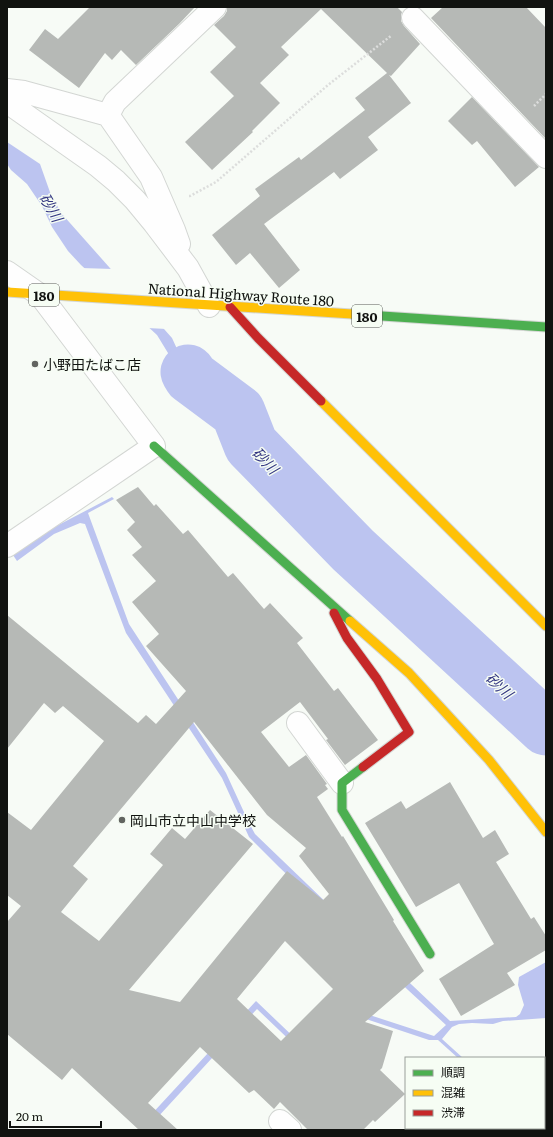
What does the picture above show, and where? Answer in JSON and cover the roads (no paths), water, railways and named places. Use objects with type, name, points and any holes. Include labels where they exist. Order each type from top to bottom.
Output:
[{"type":"main road","name":"National Highway Route 180","points":[[7,292],[546,327]]},
{"type":"main road","points":[[209,306],[258,338],[546,626]]},
{"type":"main road","points":[[154,446],[409,673],[489,760],[546,832]]},
{"type":"main road","points":[[327,600],[347,638],[377,679],[409,732],[342,783],[342,810],[430,954]]},
{"type":"street","points":[[108,115],[116,102],[215,7]]},
{"type":"street","points":[[413,18],[546,157]]},
{"type":"street","points":[[7,90],[24,92],[108,115],[151,177],[174,230],[188,268]]},
{"type":"street","points":[[7,102],[93,162],[116,181],[135,200],[188,268],[209,306]]},
{"type":"street","points":[[7,272],[40,295],[154,446],[7,546]]},
{"type":"street","points":[[298,723],[342,783]]},
{"type":"water","points":[[7,142],[40,164],[51,195],[62,214],[172,338],[184,364],[190,372],[239,395],[258,418],[238,422],[218,405],[197,391],[168,353],[157,335],[81,265],[68,251],[52,227],[42,206],[27,184],[11,170],[7,164]]},
{"type":"water","points":[[112,497],[114,499],[88,513],[129,624],[226,773],[255,834],[450,1021],[516,1017],[520,1014],[524,1005],[518,985],[519,977],[546,962],[546,1018],[503,1021],[493,1024],[459,1024],[452,1027],[442,1039],[462,1057],[457,1057],[438,1040],[429,1040],[342,1011],[302,1052],[257,1009],[146,1130],[137,1130],[256,1001],[301,1044],[339,1005],[434,1036],[446,1025],[249,837],[222,778],[126,633],[85,524],[80,523],[54,534],[17,561],[13,555],[47,531]]},
{"type":"waterway","name":"砂川","points":[[188,372],[191,377],[238,412],[251,445],[353,550],[546,728]]},
{"type":"place","name":"小野田たばこ店","points":[[35,364]]},
{"type":"place","name":"岡山市立中山中学校","points":[[122,820]]}]
